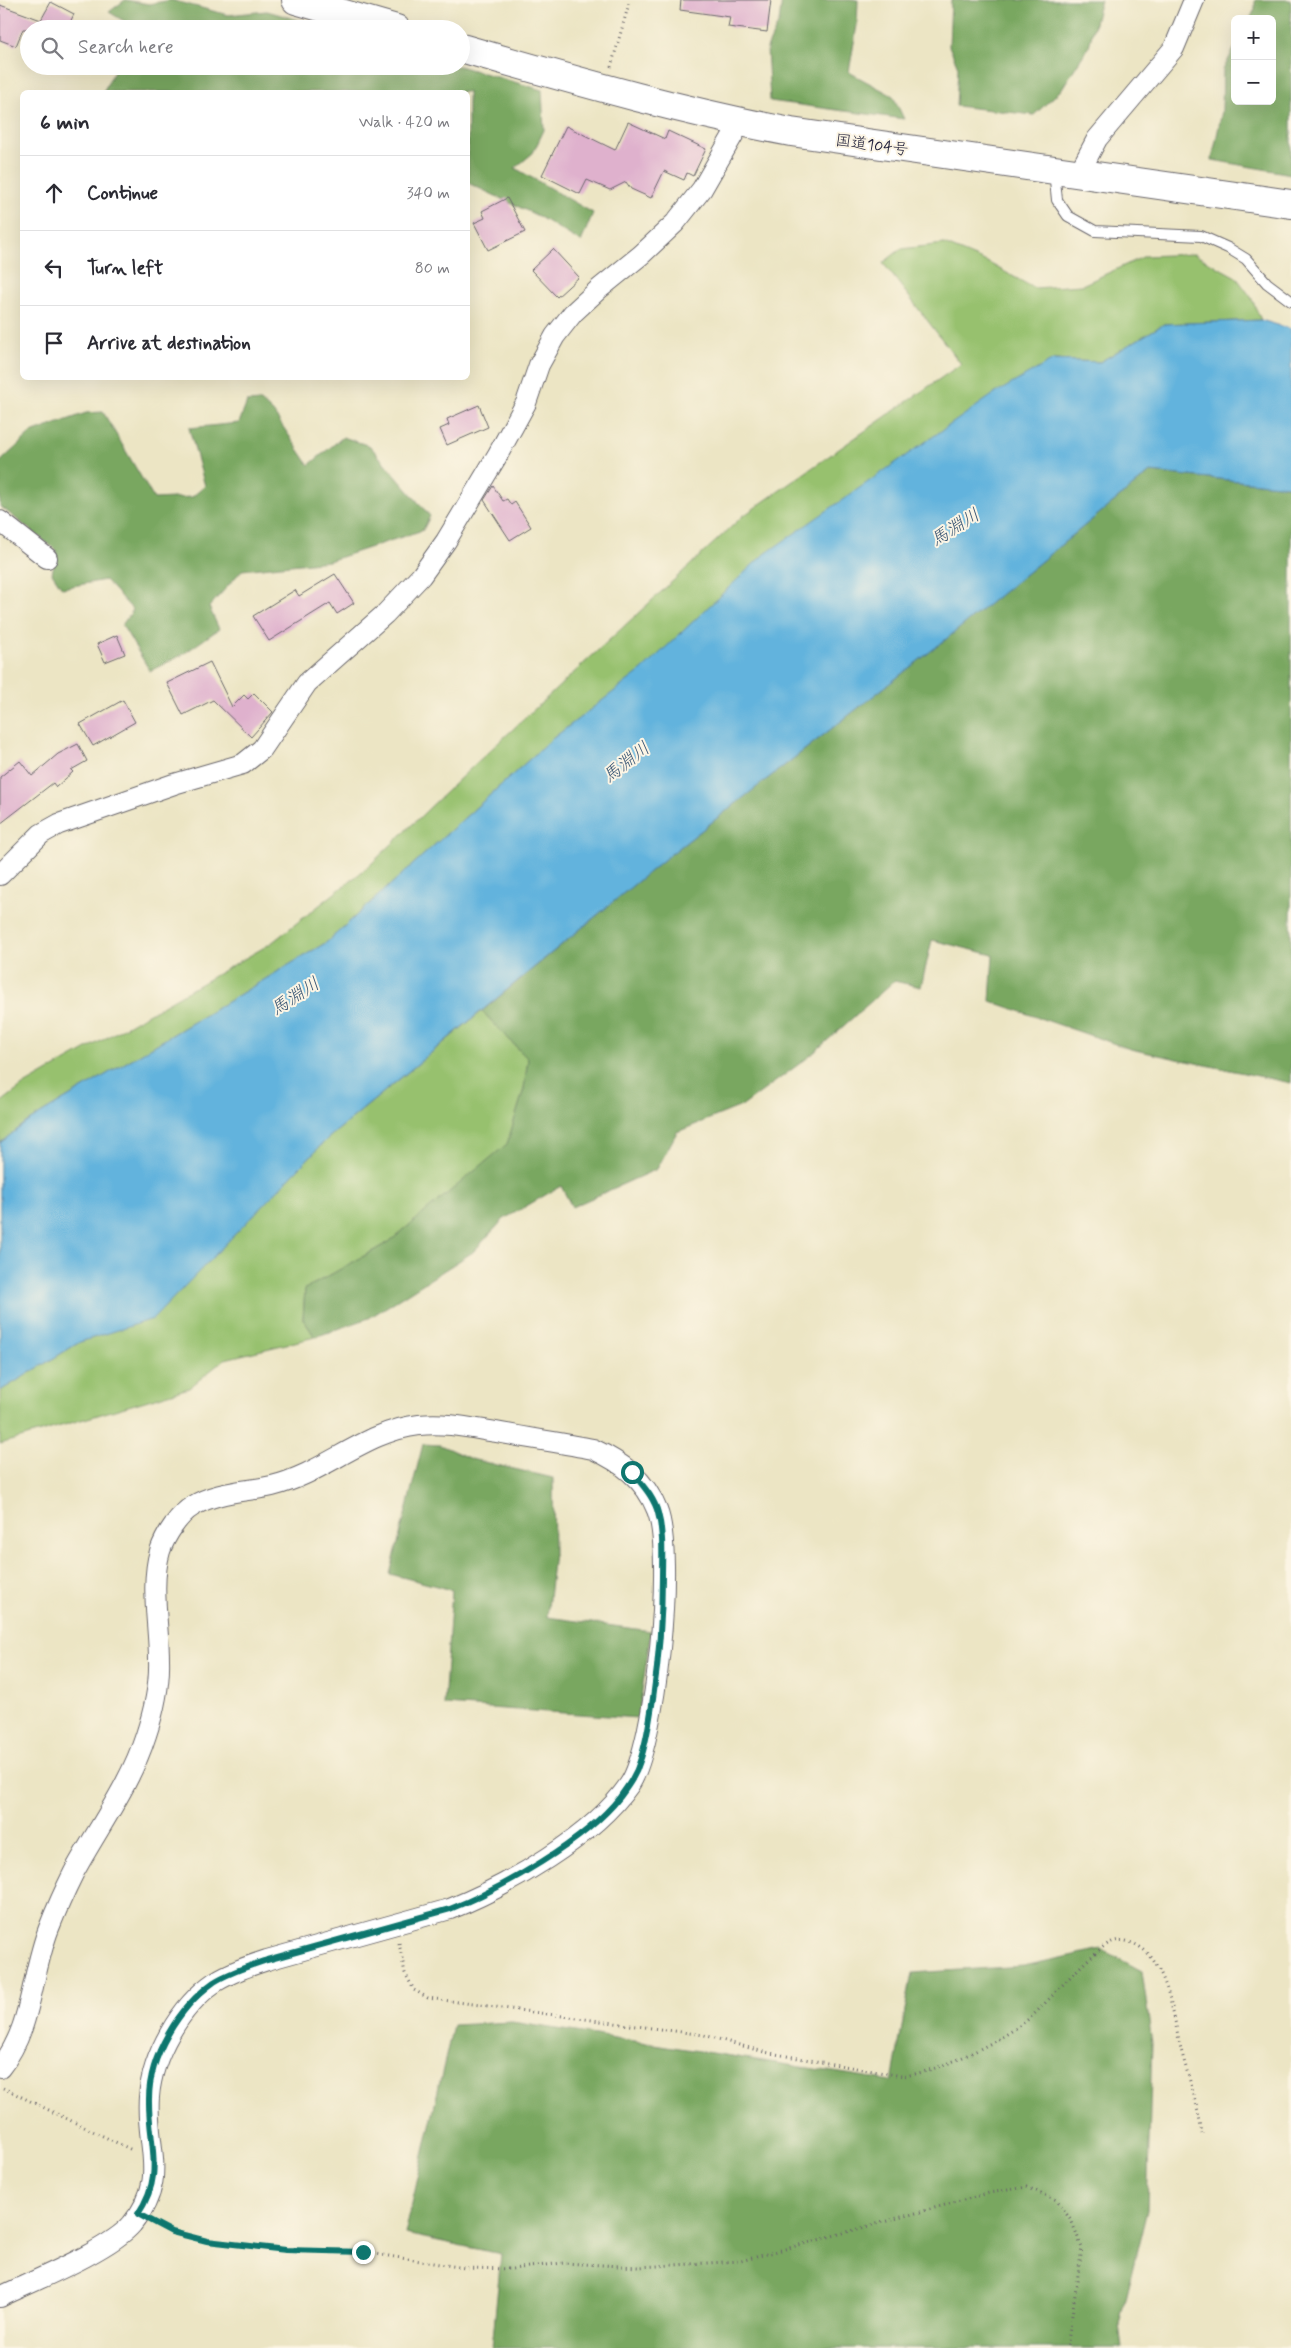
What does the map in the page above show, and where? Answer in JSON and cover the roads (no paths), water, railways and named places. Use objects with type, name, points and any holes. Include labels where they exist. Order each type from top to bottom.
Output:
[{"type":"highway","points":[[296,0],[365,20]]},
{"type":"highway","name":"国道104号","points":[[470,51],[605,89],[740,123],[1291,204]]},
{"type":"street","points":[[1067,172],[1174,48],[1194,0]]},
{"type":"street","points":[[0,875],[41,834],[59,824],[174,784],[242,764],[262,749],[307,683],[386,614],[421,576],[446,541],[497,456],[526,404],[539,365],[555,336],[573,313],[675,223],[702,189],[740,123]]},
{"type":"street","points":[[0,521],[47,558]]},
{"type":"street","points":[[0,2068],[13,2052],[23,2029],[38,1956],[49,1927],[74,1873],[120,1796],[139,1757],[154,1712],[160,1662],[156,1573],[161,1549],[176,1522],[191,1506],[217,1495],[273,1486],[311,1472],[372,1437],[399,1428],[421,1425],[452,1425],[593,1449],[612,1458],[632,1472],[648,1491],[658,1511],[662,1533],[660,1648],[648,1736],[640,1762],[630,1783],[618,1800],[589,1828],[519,1875],[478,1898],[450,1909],[243,1968],[214,1982],[176,2023],[163,2045],[154,2068],[149,2097],[154,2178],[148,2200],[131,2224],[112,2241],[0,2298]]},
{"type":"lane","points":[[1067,172],[1056,200],[1068,216],[1095,231],[1201,236],[1228,248],[1246,259],[1267,283],[1291,301]]},
{"type":"water","name":"馬淵川","points":[[1261,320],[1291,329],[1291,490],[1288,486],[1150,472],[945,640],[666,858],[327,1139],[153,1319],[80,1342],[0,1391],[0,1143],[27,1122],[327,942],[552,739],[642,670],[762,556],[994,394],[1053,360],[1100,362],[1164,324]]}]
